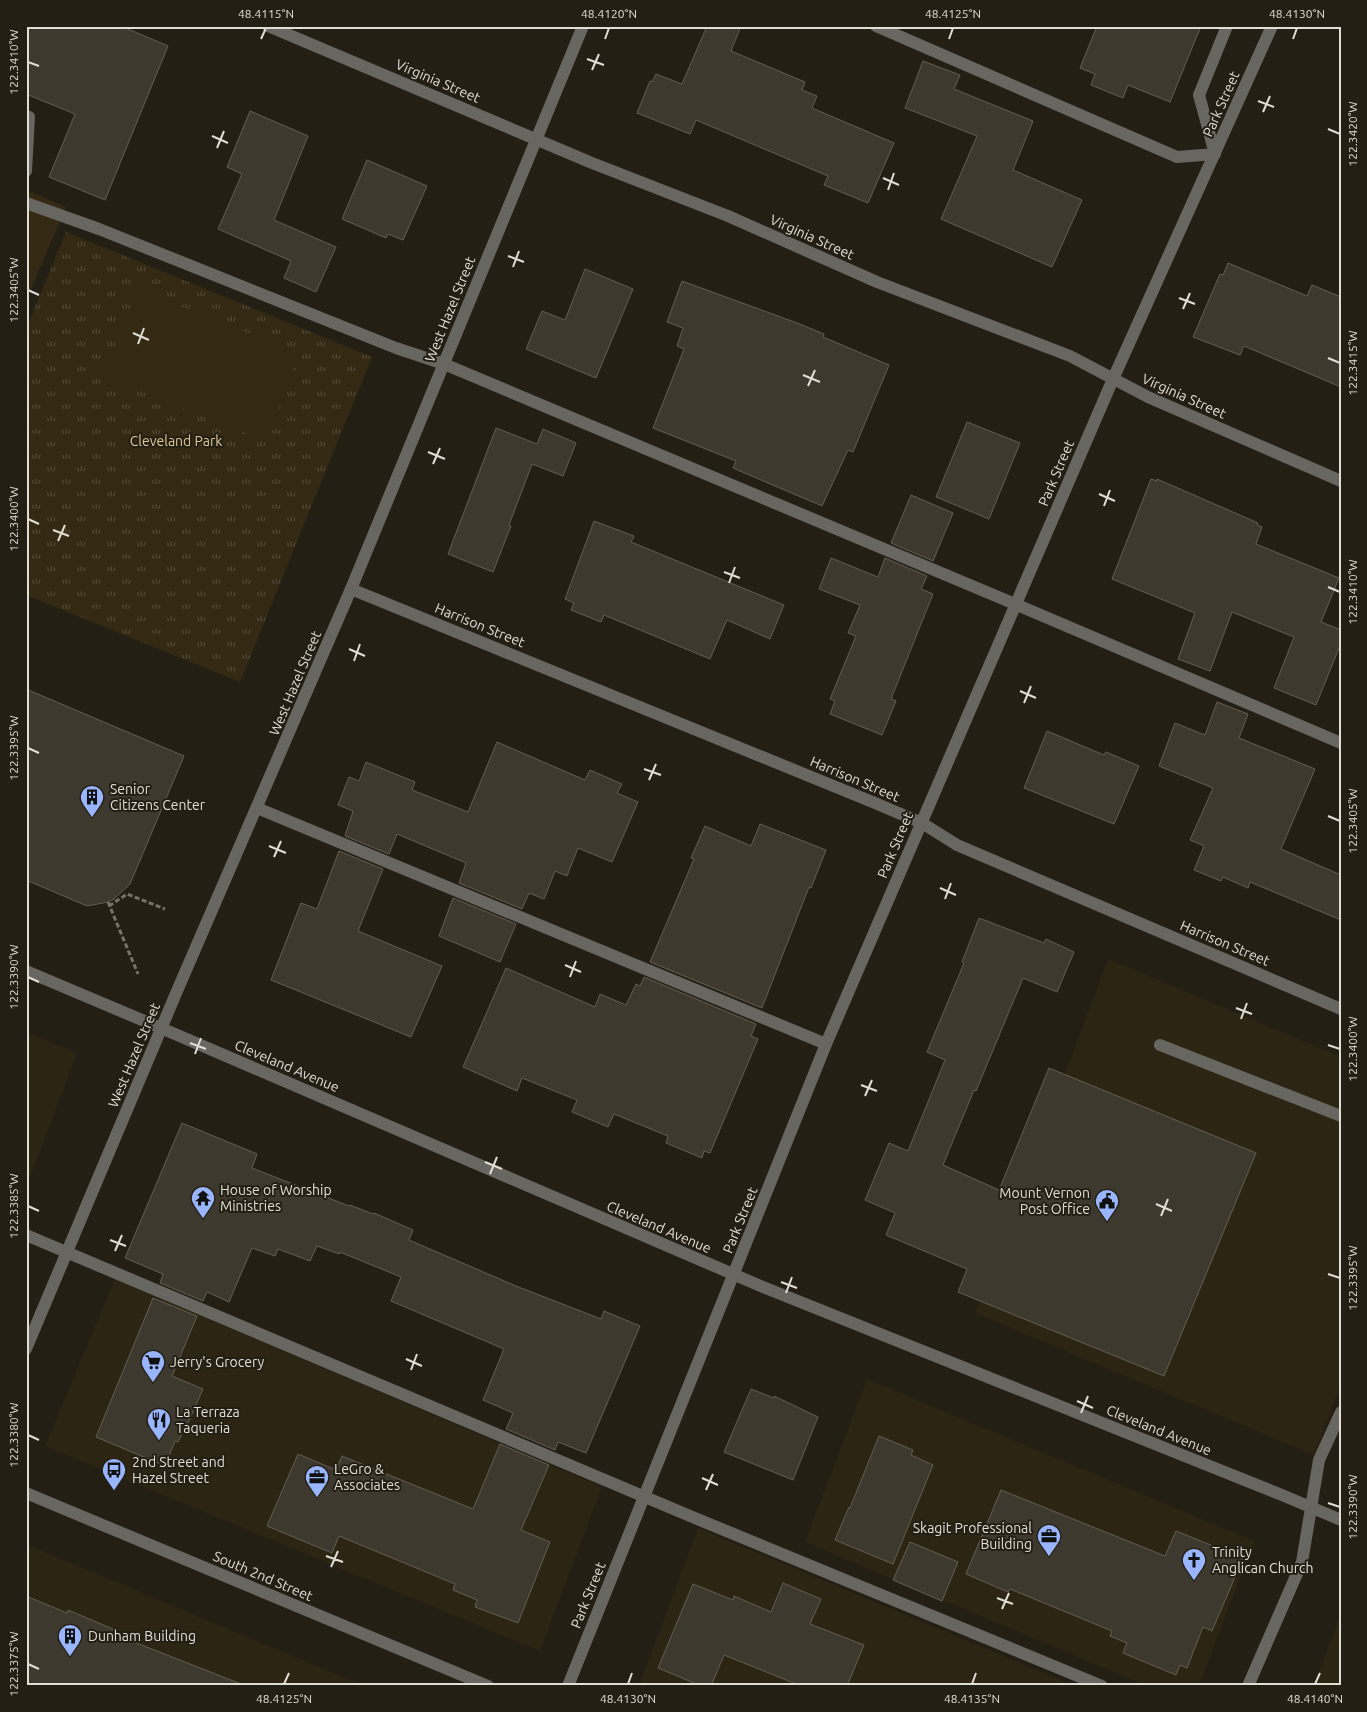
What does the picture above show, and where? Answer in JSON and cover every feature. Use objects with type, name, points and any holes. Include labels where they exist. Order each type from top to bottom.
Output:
[{"type":"street","name":"Virginia Street","points":[[268,26],[592,163],[728,216],[877,282],[1070,356],[1148,397],[1341,481]]},
{"type":"street","name":"West Hazel Street","points":[[26,1349],[161,1028],[352,589],[583,26]]},
{"type":"street","points":[[876,26],[1177,157],[1215,154],[1199,95],[1227,26]]},
{"type":"street","name":"Park Street","points":[[568,1686],[826,1044],[1113,379],[1272,26]]},
{"type":"street","points":[[26,116],[29,117],[26,171]]},
{"type":"street","points":[[26,203],[99,229],[396,348],[444,364],[1016,604],[1341,743]]},
{"type":"street","name":"Harrison Street","points":[[352,589],[922,823],[957,845],[1341,1009]]},
{"type":"street","points":[[257,808],[826,1044]]},
{"type":"street","name":"Cleveland Avenue","points":[[26,971],[734,1275],[1341,1520]]},
{"type":"street","points":[[1160,1045],[1341,1116]]},
{"type":"street","points":[[26,1234],[645,1496],[1102,1686]]},
{"type":"street","points":[[1248,1686],[1302,1562],[1319,1460],[1341,1412]]},
{"type":"street","name":"South 2nd Street","points":[[26,1493],[488,1686]]},
{"type":"path","points":[[109,906],[127,894],[165,909]]},
{"type":"path","points":[[108,902],[138,974]]},
{"type":"shaded area","points":[[1108,959],[1341,1057],[1341,1384],[1314,1455],[975,1313]]},
{"type":"shaded area","points":[[26,1032],[77,1053],[26,1188]]},
{"type":"shaded area","points":[[115,1279],[602,1487],[540,1651],[45,1446]]},
{"type":"shaded area","points":[[867,1379],[1254,1541],[1199,1686],[1147,1686],[805,1542]]},
{"type":"shaded area","points":[[698,1528],[1075,1686],[639,1686]]},
{"type":"shaded area","points":[[26,1544],[364,1686],[26,1686]]},
{"type":"shaded area","points":[[1341,1614],[1341,1686],[1314,1686],[1318,1675]]},
{"type":"green space","points":[[26,190],[66,207],[26,301]]},
{"type":"green space","name":"Cleveland Park","points":[[66,232],[372,357],[240,682],[26,595],[26,329]]},
{"type":"green space","points":[[138,289],[300,354],[266,441],[103,376]]},
{"type":"building","points":[[26,26],[121,26],[168,46],[105,200],[49,177],[75,114],[26,94]]},
{"type":"building","points":[[707,26],[741,26],[731,51],[805,82],[802,90],[817,96],[812,108],[894,143],[868,203],[824,185],[828,176],[696,120],[690,134],[637,113],[650,81],[652,82],[656,74],[682,84]]},
{"type":"building","points":[[1097,26],[1201,26],[1170,102],[1128,85],[1123,98],[1091,85],[1095,74],[1080,68]]},
{"type":"building","points":[[923,61],[960,75],[954,89],[1033,121],[1013,170],[1082,200],[1052,267],[941,219],[977,136],[905,108]]},
{"type":"building","points":[[250,111],[308,136],[274,220],[336,247],[316,292],[284,278],[291,261],[218,229],[242,174],[227,167]]},
{"type":"building","points":[[367,160],[427,186],[403,240],[388,234],[386,238],[342,219]]},
{"type":"building","points":[[1228,263],[1307,296],[1312,285],[1341,297],[1341,387],[1244,346],[1240,355],[1193,337],[1220,274],[1223,275]]},
{"type":"building","points":[[585,269],[633,289],[596,378],[526,349],[542,311],[565,320]]},
{"type":"building","points":[[682,281],[797,323],[824,334],[823,337],[889,365],[853,452],[848,450],[822,506],[733,468],[736,461],[653,428],[684,349],[677,346],[683,328],[667,322]]},
{"type":"building","points":[[967,422],[1020,443],[989,519],[936,497]]},
{"type":"building","points":[[496,428],[537,444],[543,429],[576,443],[563,476],[532,464],[493,572],[448,554]]},
{"type":"building","points":[[1151,479],[1157,481],[1157,479],[1258,523],[1257,525],[1262,527],[1256,544],[1339,578],[1321,622],[1341,630],[1341,643],[1316,705],[1274,688],[1294,637],[1232,612],[1210,671],[1178,659],[1195,613],[1112,579]]},
{"type":"building","points":[[911,495],[953,513],[933,561],[891,543]]},
{"type":"building","points":[[594,521],[634,536],[631,542],[784,605],[770,639],[727,620],[710,659],[604,615],[601,622],[571,610],[574,603],[565,599]]},
{"type":"building","points":[[831,558],[878,577],[885,558],[927,576],[921,589],[933,594],[891,699],[896,701],[882,735],[830,714],[835,701],[830,699],[856,636],[848,633],[860,605],[819,589]]},
{"type":"building","name":"Senior Citizens Center","points":[[26,689],[184,756],[130,884],[108,902],[87,906],[26,880]]},
{"type":"building","points":[[1217,702],[1248,714],[1239,738],[1315,769],[1281,849],[1341,875],[1341,920],[1250,882],[1248,888],[1223,877],[1221,881],[1194,870],[1204,846],[1190,840],[1213,788],[1159,766],[1175,723],[1205,735]]},
{"type":"building","points":[[1047,731],[1104,755],[1106,752],[1139,766],[1114,824],[1024,788]]},
{"type":"building","points":[[497,742],[585,780],[590,770],[622,784],[617,793],[638,802],[612,862],[578,848],[567,876],[555,871],[544,899],[529,893],[522,909],[459,883],[466,863],[397,834],[389,854],[345,836],[353,811],[338,805],[349,777],[359,781],[366,762],[415,782],[412,790],[468,812]]},
{"type":"building","points":[[760,824],[826,850],[811,888],[809,887],[762,1008],[650,962],[694,859],[691,858],[705,826],[751,846]]},
{"type":"building","points":[[339,851],[383,869],[358,931],[442,966],[411,1037],[271,980],[301,903],[317,909]]},
{"type":"building","points":[[453,898],[516,924],[500,962],[439,936]]},
{"type":"building","name":"Mount Vernon Post Office","points":[[979,918],[1044,943],[1046,939],[1074,952],[1057,992],[1023,978],[943,1165],[999,1190],[1049,1068],[1256,1153],[1164,1376],[958,1292],[967,1269],[886,1235],[895,1213],[865,1200],[889,1143],[908,1151],[945,1060],[927,1052],[964,963],[962,962]]},
{"type":"building","points":[[506,968],[595,1007],[600,994],[626,1005],[636,984],[640,986],[644,977],[756,1024],[751,1036],[758,1039],[710,1153],[704,1151],[702,1158],[666,1143],[668,1136],[614,1114],[608,1127],[572,1112],[577,1100],[522,1078],[517,1091],[463,1067]]},
{"type":"building","points":[[182,1123],[257,1154],[252,1168],[349,1206],[374,1213],[413,1230],[409,1240],[516,1286],[601,1319],[604,1311],[640,1326],[586,1453],[558,1442],[555,1450],[506,1429],[513,1413],[483,1400],[504,1349],[391,1301],[401,1277],[340,1252],[339,1254],[317,1246],[310,1261],[278,1249],[275,1256],[252,1248],[229,1302],[207,1292],[203,1301],[160,1283],[163,1274],[125,1258]]},
{"type":"building","name":"Jerry's Grocery","points":[[153,1298],[197,1316],[172,1376],[203,1389],[185,1430],[178,1442],[175,1441],[165,1466],[96,1437]]},
{"type":"building","points":[[751,1389],[774,1398],[774,1396],[818,1417],[793,1480],[724,1452]]},
{"type":"building","points":[[879,1436],[913,1450],[911,1455],[933,1465],[893,1564],[835,1540]]},
{"type":"building","points":[[500,1444],[549,1465],[521,1530],[550,1542],[518,1623],[475,1607],[477,1600],[453,1590],[455,1584],[339,1536],[332,1553],[267,1526],[298,1454],[336,1470],[342,1456],[473,1509]]},
{"type":"building","points":[[1001,1490],[1165,1556],[1176,1531],[1243,1558],[1212,1631],[1203,1627],[1187,1668],[1180,1665],[1176,1675],[1123,1653],[1127,1643],[1110,1636],[1112,1631],[1010,1589],[1008,1592],[966,1574]]},
{"type":"building","points":[[910,1542],[958,1562],[942,1601],[893,1580]]},
{"type":"building","points":[[783,1583],[821,1599],[810,1624],[864,1645],[847,1686],[801,1686],[724,1655],[711,1686],[701,1686],[658,1668],[693,1584],[733,1600],[734,1596],[771,1612]]},
{"type":"building","points":[[26,1596],[67,1613],[68,1610],[113,1629],[111,1633],[241,1684],[240,1686],[26,1686]]},
{"type":"place","name":"Senior Citizens Center","points":[[92,818]]},
{"type":"place","name":"House of Worship Ministries","points":[[203,1219]]},
{"type":"place","name":"Mount Vernon Post Office","points":[[1107,1222]]},
{"type":"place","name":"Jerry's Grocery","points":[[153,1383]]},
{"type":"place","name":"La Terraza Taqueria","points":[[159,1441]]},
{"type":"place","name":"2nd Street and Hazel Street","points":[[114,1491]]},
{"type":"place","name":"LeGro & Associates","points":[[317,1498]]},
{"type":"place","name":"Skagit Professional Building","points":[[1049,1557]]},
{"type":"place","name":"Trinity Anglican Church","points":[[1194,1581]]},
{"type":"place","name":"Dunham Building","points":[[70,1657]]}]
